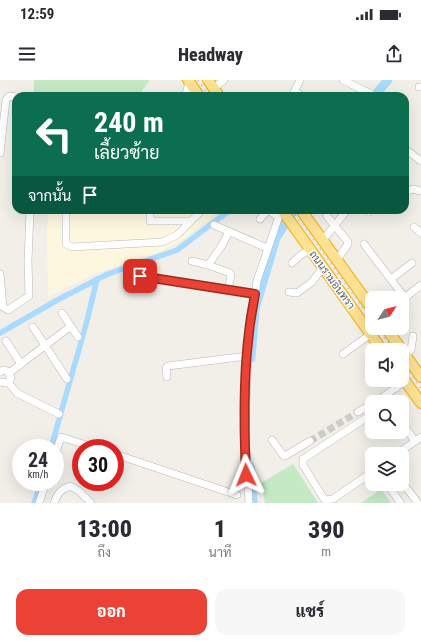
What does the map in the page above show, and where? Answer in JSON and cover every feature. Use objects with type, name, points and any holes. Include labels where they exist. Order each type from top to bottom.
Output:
[{"type":"highway","points":[[188,81],[196,92]]},
{"type":"highway","name":"ถนนรามอินทรา","points":[[285,214],[365,326]]},
{"type":"highway","name":"ถนนรามอินทรา","points":[[304,214],[365,299]]},
{"type":"highway","points":[[409,359],[421,377]]},
{"type":"highway","points":[[409,386],[421,403]]},
{"type":"street","points":[[214,91],[224,80]]},
{"type":"street","points":[[294,92],[300,80]]},
{"type":"street","points":[[343,80],[366,92]]},
{"type":"street","points":[[186,92],[188,81]]},
{"type":"street","points":[[0,153],[6,100],[9,96],[12,96]]},
{"type":"street","points":[[409,152],[421,160]]},
{"type":"street","points":[[409,190],[413,189],[421,191]]},
{"type":"street","points":[[0,274],[4,307],[8,310],[29,296],[28,261],[30,214]]},
{"type":"street","points":[[66,214],[66,244],[72,247],[162,242],[177,235],[196,214]]},
{"type":"street","points":[[150,214],[150,221],[190,221]]},
{"type":"street","points":[[260,219],[264,214]]},
{"type":"street","points":[[249,503],[245,430],[247,356],[257,281],[278,219],[274,214]]},
{"type":"street","points":[[323,240],[344,214]]},
{"type":"street","points":[[328,216],[348,242],[337,260]]},
{"type":"street","points":[[214,225],[267,248]]},
{"type":"street","points":[[414,227],[421,233]]},
{"type":"street","points":[[208,265],[221,248],[229,232]]},
{"type":"street","points":[[364,244],[391,279],[398,291]]},
{"type":"street","points":[[292,263],[302,254],[310,250]]},
{"type":"street","points":[[192,261],[230,273],[231,276],[228,289]]},
{"type":"street","points":[[391,279],[412,264]]},
{"type":"street","points":[[288,292],[297,293],[305,286],[310,284],[323,267]]},
{"type":"street","points":[[140,276],[255,294]]},
{"type":"street","points":[[409,294],[421,285]]},
{"type":"street","points":[[62,313],[78,337]]},
{"type":"street","points":[[33,326],[67,379]]},
{"type":"street","points":[[9,373],[71,326]]},
{"type":"street","points":[[343,354],[370,335]]},
{"type":"street","points":[[409,352],[412,350],[412,336]]},
{"type":"street","points":[[6,341],[20,364]]},
{"type":"street","points":[[168,377],[166,368],[168,366],[247,356]]},
{"type":"street","points":[[0,372],[3,370],[9,373]]},
{"type":"street","points":[[8,382],[10,379],[9,373]]},
{"type":"street","points":[[0,382],[8,382]]},
{"type":"street","points":[[8,382],[17,393],[59,414]]},
{"type":"street","points":[[386,395],[396,388]]},
{"type":"street","points":[[358,412],[365,408]]},
{"type":"street","points":[[365,419],[303,459],[303,465],[326,500],[333,498],[365,477]]},
{"type":"street","points":[[407,447],[418,439],[409,430]]},
{"type":"street","points":[[60,439],[61,437],[72,440]]},
{"type":"street","points":[[272,440],[285,456],[310,441]]},
{"type":"street","points":[[124,457],[237,495]]},
{"type":"street","points":[[54,503],[59,492],[70,486],[79,491],[91,503]]},
{"type":"street","points":[[39,503],[43,491]]},
{"type":"street","points":[[392,491],[400,502]]},
{"type":"street","points":[[409,491],[418,503]]},
{"type":"shaded area","points":[[49,214],[215,214],[181,241],[162,251],[97,273],[48,297],[47,229]]},
{"type":"green space","points":[[34,80],[150,80],[141,92],[34,92]]},
{"type":"green space","points":[[293,464],[318,503],[265,503],[261,483]]},
{"type":"green space","points":[[378,491],[382,491],[391,503],[361,503]]},
{"type":"waterway","points":[[378,92],[388,80]]},
{"type":"waterway","points":[[0,333],[59,299],[108,274],[177,250],[225,214]]},
{"type":"waterway","points":[[251,358],[255,309],[276,238],[291,214]]},
{"type":"waterway","points":[[54,439],[87,321],[97,279]]},
{"type":"waterway","points":[[250,466],[253,503]]},
{"type":"waterway","points":[[34,503],[38,491]]},
{"type":"tunnel","points":[[310,441],[358,412]]},
{"type":"railway","points":[[198,80],[206,92]]},
{"type":"railway","points":[[295,214],[365,311]]},
{"type":"railway","points":[[382,335],[388,343]]},
{"type":"railway","points":[[409,373],[421,389]]},
{"type":"route","points":[[140,276],[255,294],[249,333],[246,370],[246,475]]}]
